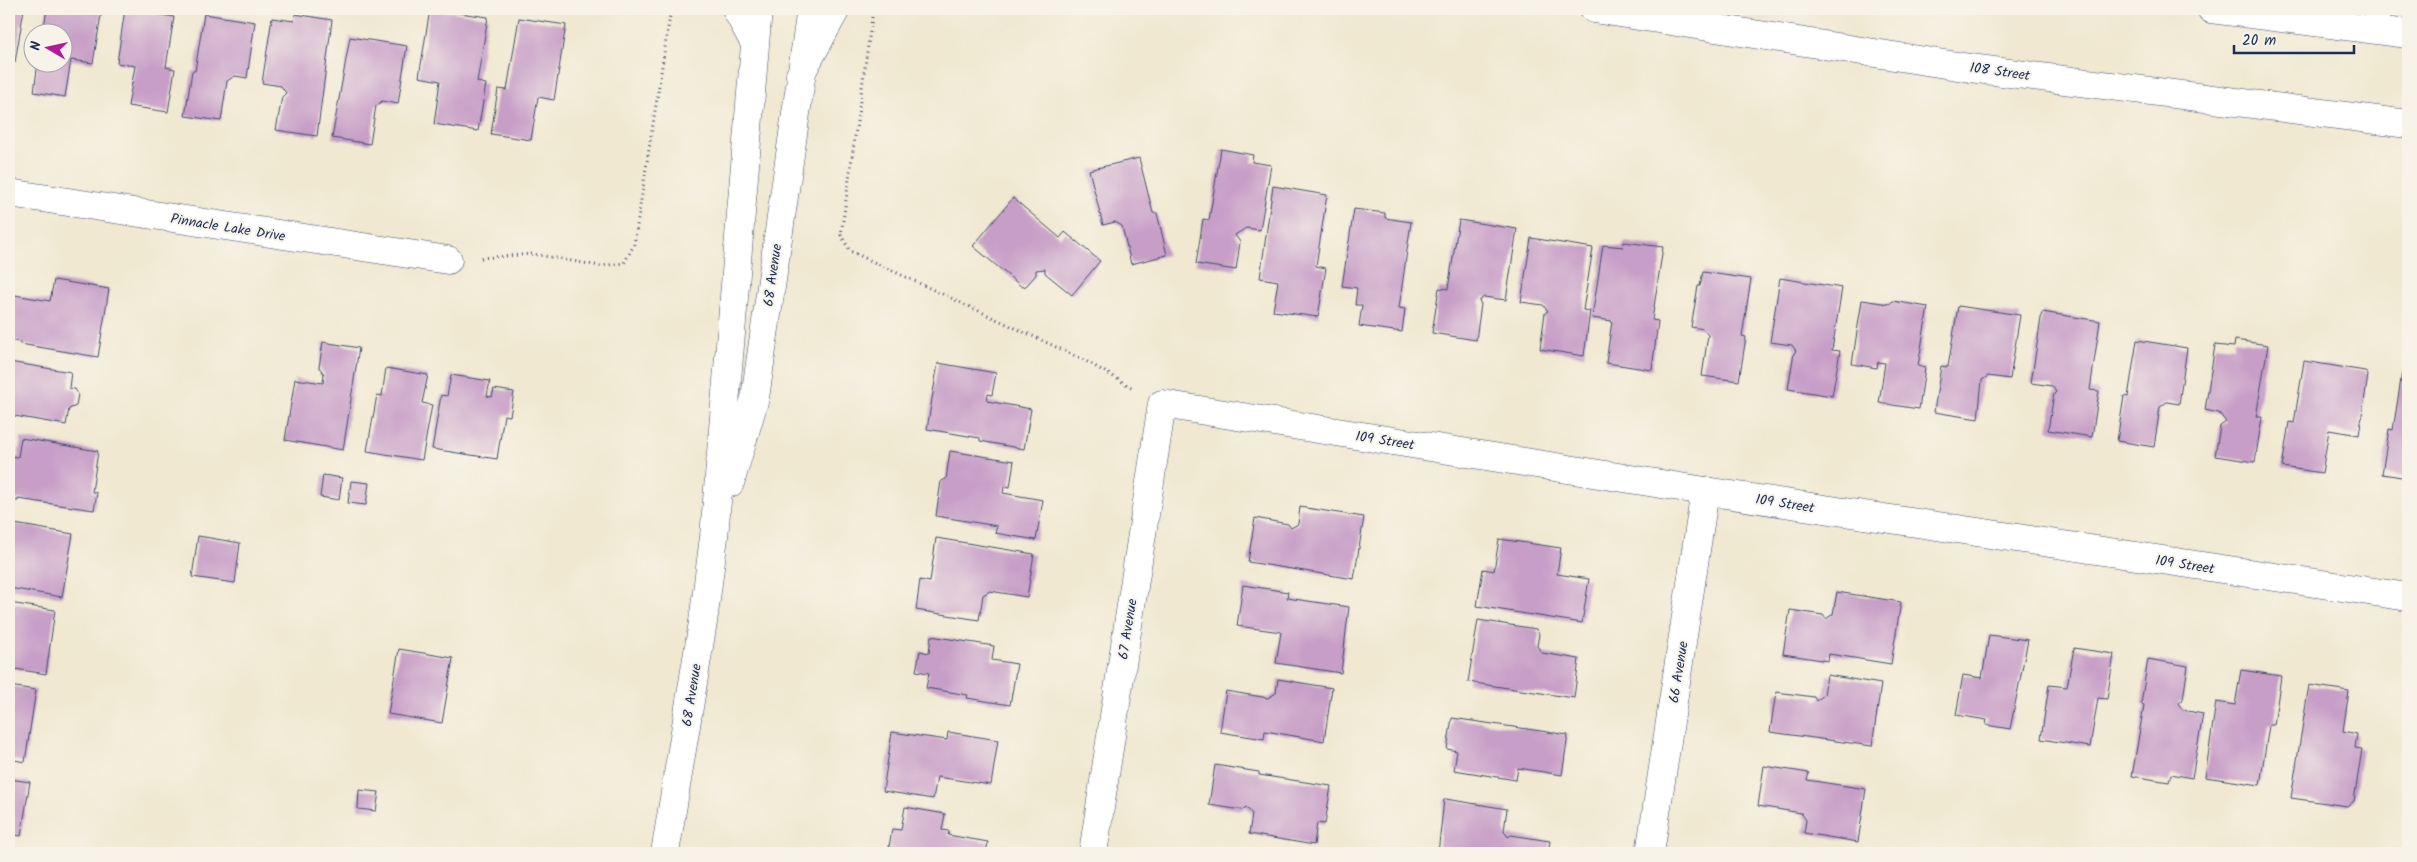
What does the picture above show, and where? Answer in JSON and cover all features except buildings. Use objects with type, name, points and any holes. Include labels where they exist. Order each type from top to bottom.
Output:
[{"type":"main road","points":[[736,9],[754,42]]},
{"type":"main road","name":"68 Avenue","points":[[665,853],[703,622],[714,537],[758,9]]},
{"type":"main road","name":"68 Avenue","points":[[714,537],[755,398],[811,9]]},
{"type":"main road","points":[[800,75],[836,9]]},
{"type":"main road","name":"108 Street","points":[[1594,9],[1970,68],[2408,124]]},
{"type":"main road","points":[[2211,9],[2408,34]]},
{"type":"main road","name":"Pinnacle Lake Drive","points":[[9,193],[448,260]]},
{"type":"main road","name":"109 Street","points":[[1162,404],[1705,491],[2408,597]]},
{"type":"main road","name":"67 Avenue","points":[[1092,853],[1162,404]]},
{"type":"main road","name":"66 Avenue","points":[[1650,853],[1705,491]]},
{"type":"path","points":[[448,260],[533,254],[600,266],[624,263],[634,245],[671,9]]},
{"type":"path","points":[[871,14],[841,235],[850,252],[1084,360],[1162,404]]}]
